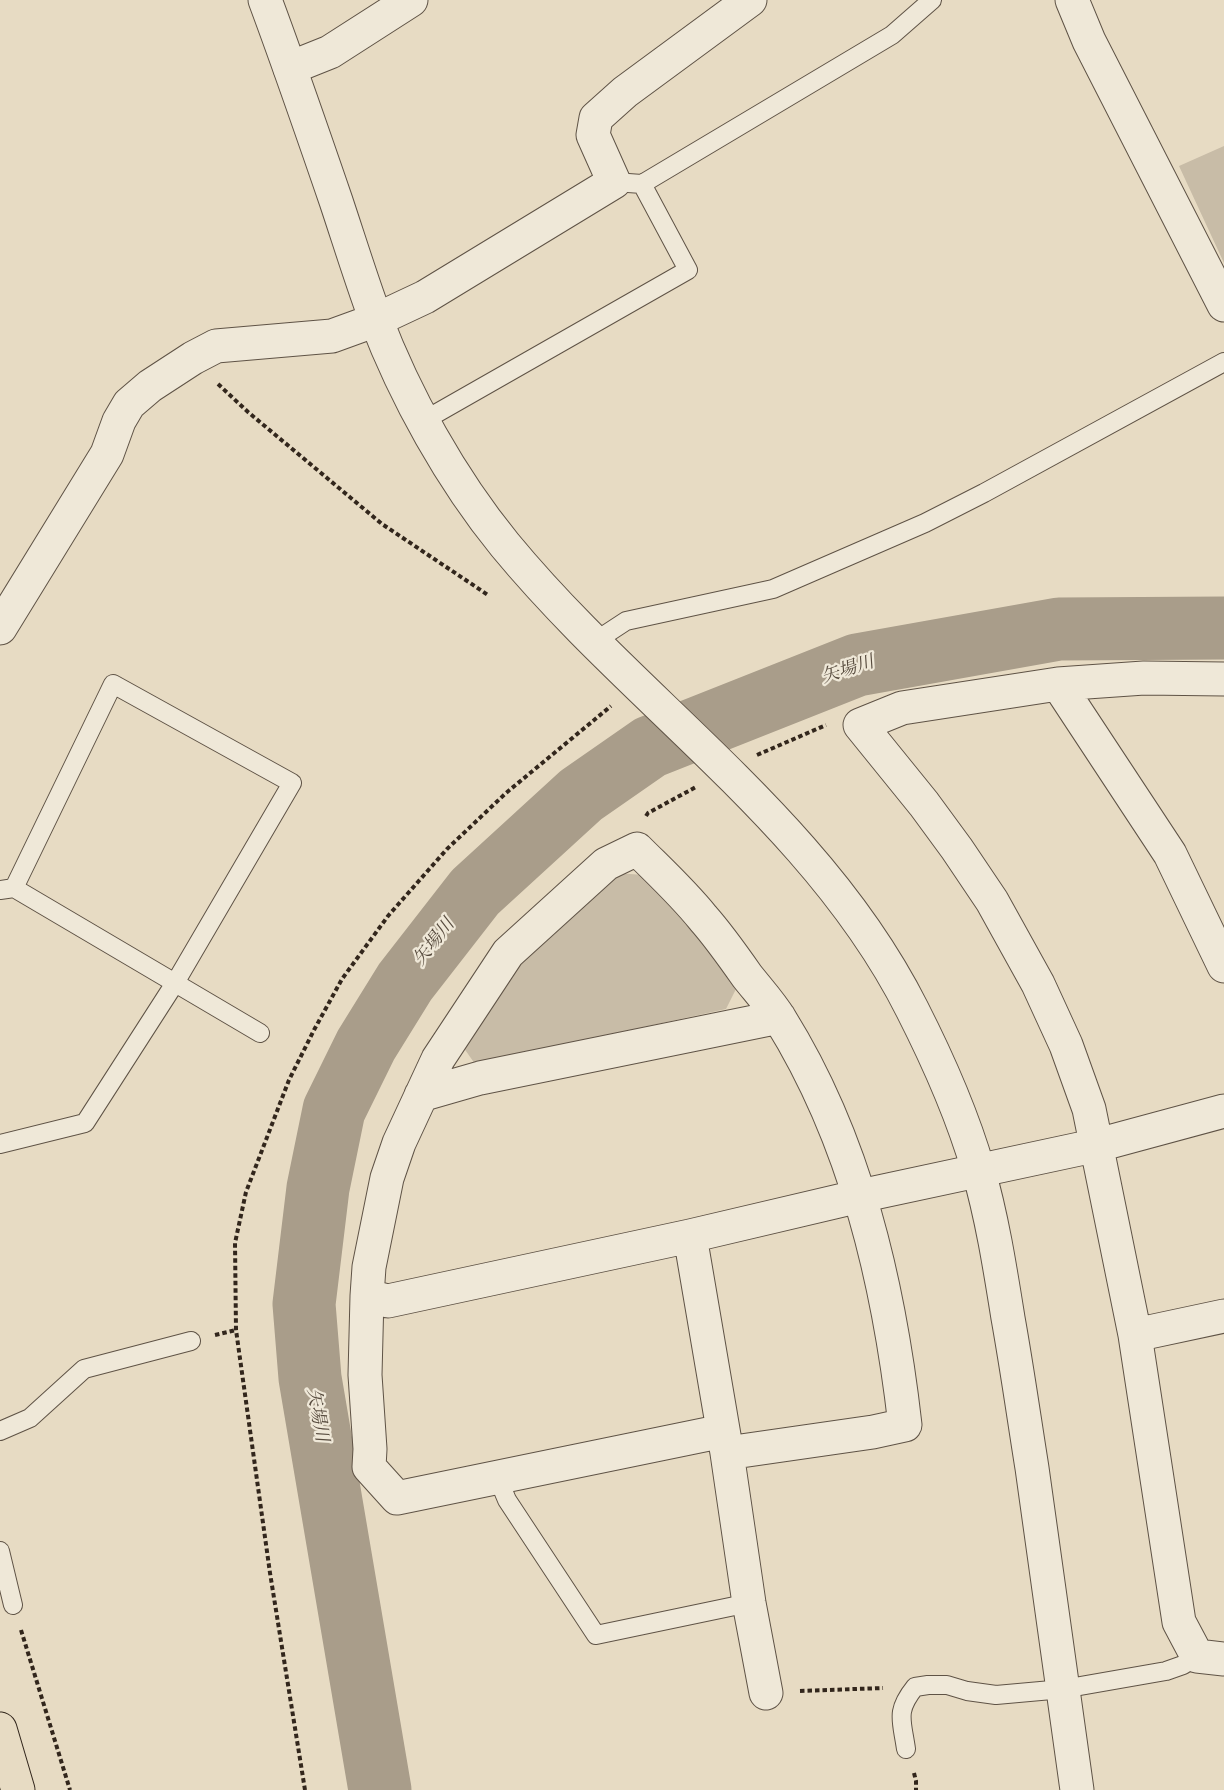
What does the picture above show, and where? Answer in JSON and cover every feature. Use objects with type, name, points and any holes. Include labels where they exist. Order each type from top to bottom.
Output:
[{"type":"highway","points":[[0,1729],[18,1790]]},
{"type":"street","points":[[265,0],[376,320],[423,421],[472,501],[503,543],[550,597],[646,692],[711,773],[803,852],[844,901],[882,956],[938,1063],[978,1170],[999,1263],[1018,1378],[1077,1790]]},
{"type":"street","points":[[290,68],[330,52],[411,0]]},
{"type":"street","points":[[0,628],[107,454],[119,422],[129,404],[150,386],[216,346],[332,336],[376,320],[425,297],[628,183],[593,135],[596,118],[625,92],[750,0]]},
{"type":"street","points":[[1072,0],[1089,41],[1224,304]]},
{"type":"street","points":[[1210,1658],[1179,1622],[1135,1335],[1098,1145],[1089,1109],[1066,1045],[1038,984],[992,901],[924,804],[860,725],[902,708],[1058,684],[1144,678],[1224,679]]},
{"type":"street","points":[[1058,684],[1170,854],[1224,966]]},
{"type":"street","points":[[637,849],[703,917],[779,1017],[817,1085],[842,1142],[860,1196],[886,1300],[898,1364],[904,1425],[873,1432],[725,1442],[497,1476],[397,1498],[369,1467],[365,1376],[369,1267],[387,1178],[399,1143],[445,1046],[508,953],[606,864],[637,849]]},
{"type":"street","points":[[421,1095],[480,1078],[779,1017]]},
{"type":"street","points":[[367,1296],[388,1301],[690,1236],[860,1196],[1098,1145],[1224,1111]]},
{"type":"street","points":[[690,1236],[725,1442],[749,1603],[766,1693]]},
{"type":"street","points":[[1135,1335],[1224,1316]]},
{"type":"lane","points":[[423,421],[688,270],[628,183],[892,35],[932,0]]},
{"type":"lane","points":[[594,642],[626,621],[773,589],[925,523],[1224,362]]},
{"type":"lane","points":[[0,1144],[85,1123],[175,983],[292,783],[113,684],[7,889],[175,983],[260,1033]]},
{"type":"lane","points":[[0,1431],[30,1418],[84,1369],[191,1341]]},
{"type":"lane","points":[[497,1476],[507,1500],[596,1635],[749,1603]]},
{"type":"lane","points":[[0,1551],[13,1605]]},
{"type":"lane","points":[[906,1749],[901,1711],[904,1701],[915,1687],[947,1685],[967,1691],[996,1695],[1063,1689],[1166,1671],[1210,1658]]},
{"type":"path","points":[[193,358],[248,412],[382,524],[488,595]]},
{"type":"path","points":[[305,1790],[270,1573],[236,1330],[235,1243],[246,1192],[289,1080],[314,1030],[342,979],[388,916],[447,849],[506,793],[612,705],[646,692]]},
{"type":"path","points":[[751,758],[826,724]]},
{"type":"path","points":[[644,820],[648,813],[711,773]]},
{"type":"path","points":[[13,1605],[70,1790]]},
{"type":"path","points":[[766,1693],[915,1687]]},
{"type":"shaded area","points":[[1224,146],[1224,263],[1179,166]]},
{"type":"shaded area","points":[[616,873],[644,875],[739,983],[726,1009],[475,1064],[459,1041],[519,957]]},
{"type":"waterway","name":"矢場川","points":[[380,1790],[310,1378],[304,1304],[318,1188],[334,1110],[366,1045],[405,982],[475,892],[581,795],[650,747],[857,665],[1059,629],[1224,628]]}]
